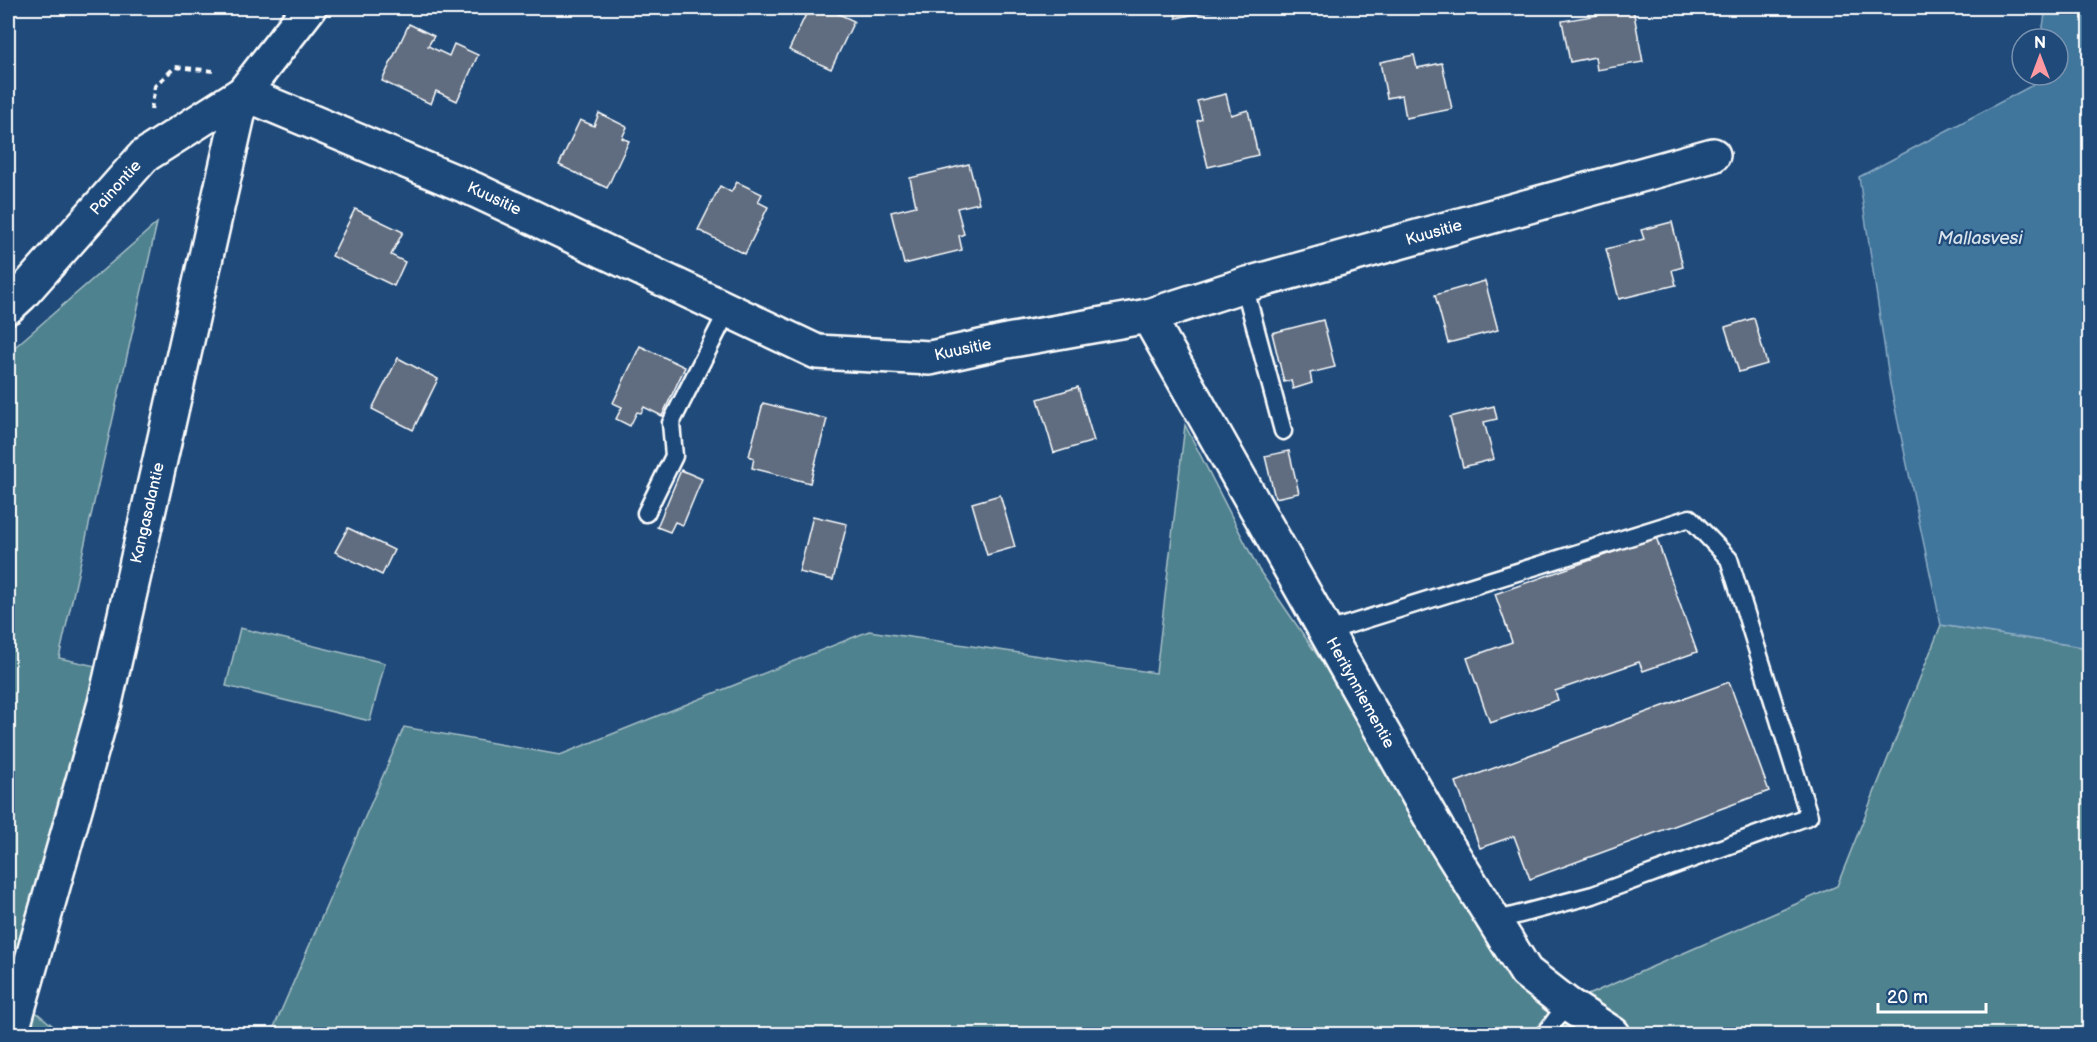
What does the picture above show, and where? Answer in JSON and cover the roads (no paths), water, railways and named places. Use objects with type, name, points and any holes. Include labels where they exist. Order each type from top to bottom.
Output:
[{"type":"street","name":"Kangasalantie","points":[[11,1035],[105,703],[243,93],[309,8]]},
{"type":"street","name":"Painontie","points":[[8,307],[144,156],[243,93]]},
{"type":"street","name":"Kuusitie","points":[[243,93],[473,189],[817,352],[930,358],[1007,341],[1148,316],[1244,285],[1713,155]]},
{"type":"street","name":"Heritynniementie","points":[[1148,316],[1440,834],[1526,972],[1567,1004],[1613,1035]]},
{"type":"lane","points":[[1244,285],[1283,431]]},
{"type":"lane","points":[[646,513],[674,456],[672,423],[728,310]]},
{"type":"lane","points":[[1325,632],[1690,518],[1729,559],[1809,816],[1593,895],[1494,921]]},
{"type":"lane","points":[[1545,1035],[1567,1004]]},
{"type":"water","name":"Mallasvesi","points":[[2046,8],[2089,8],[2089,648],[1941,625],[1890,384],[1859,177],[2029,87],[2070,87],[2070,27],[2043,27]]}]
